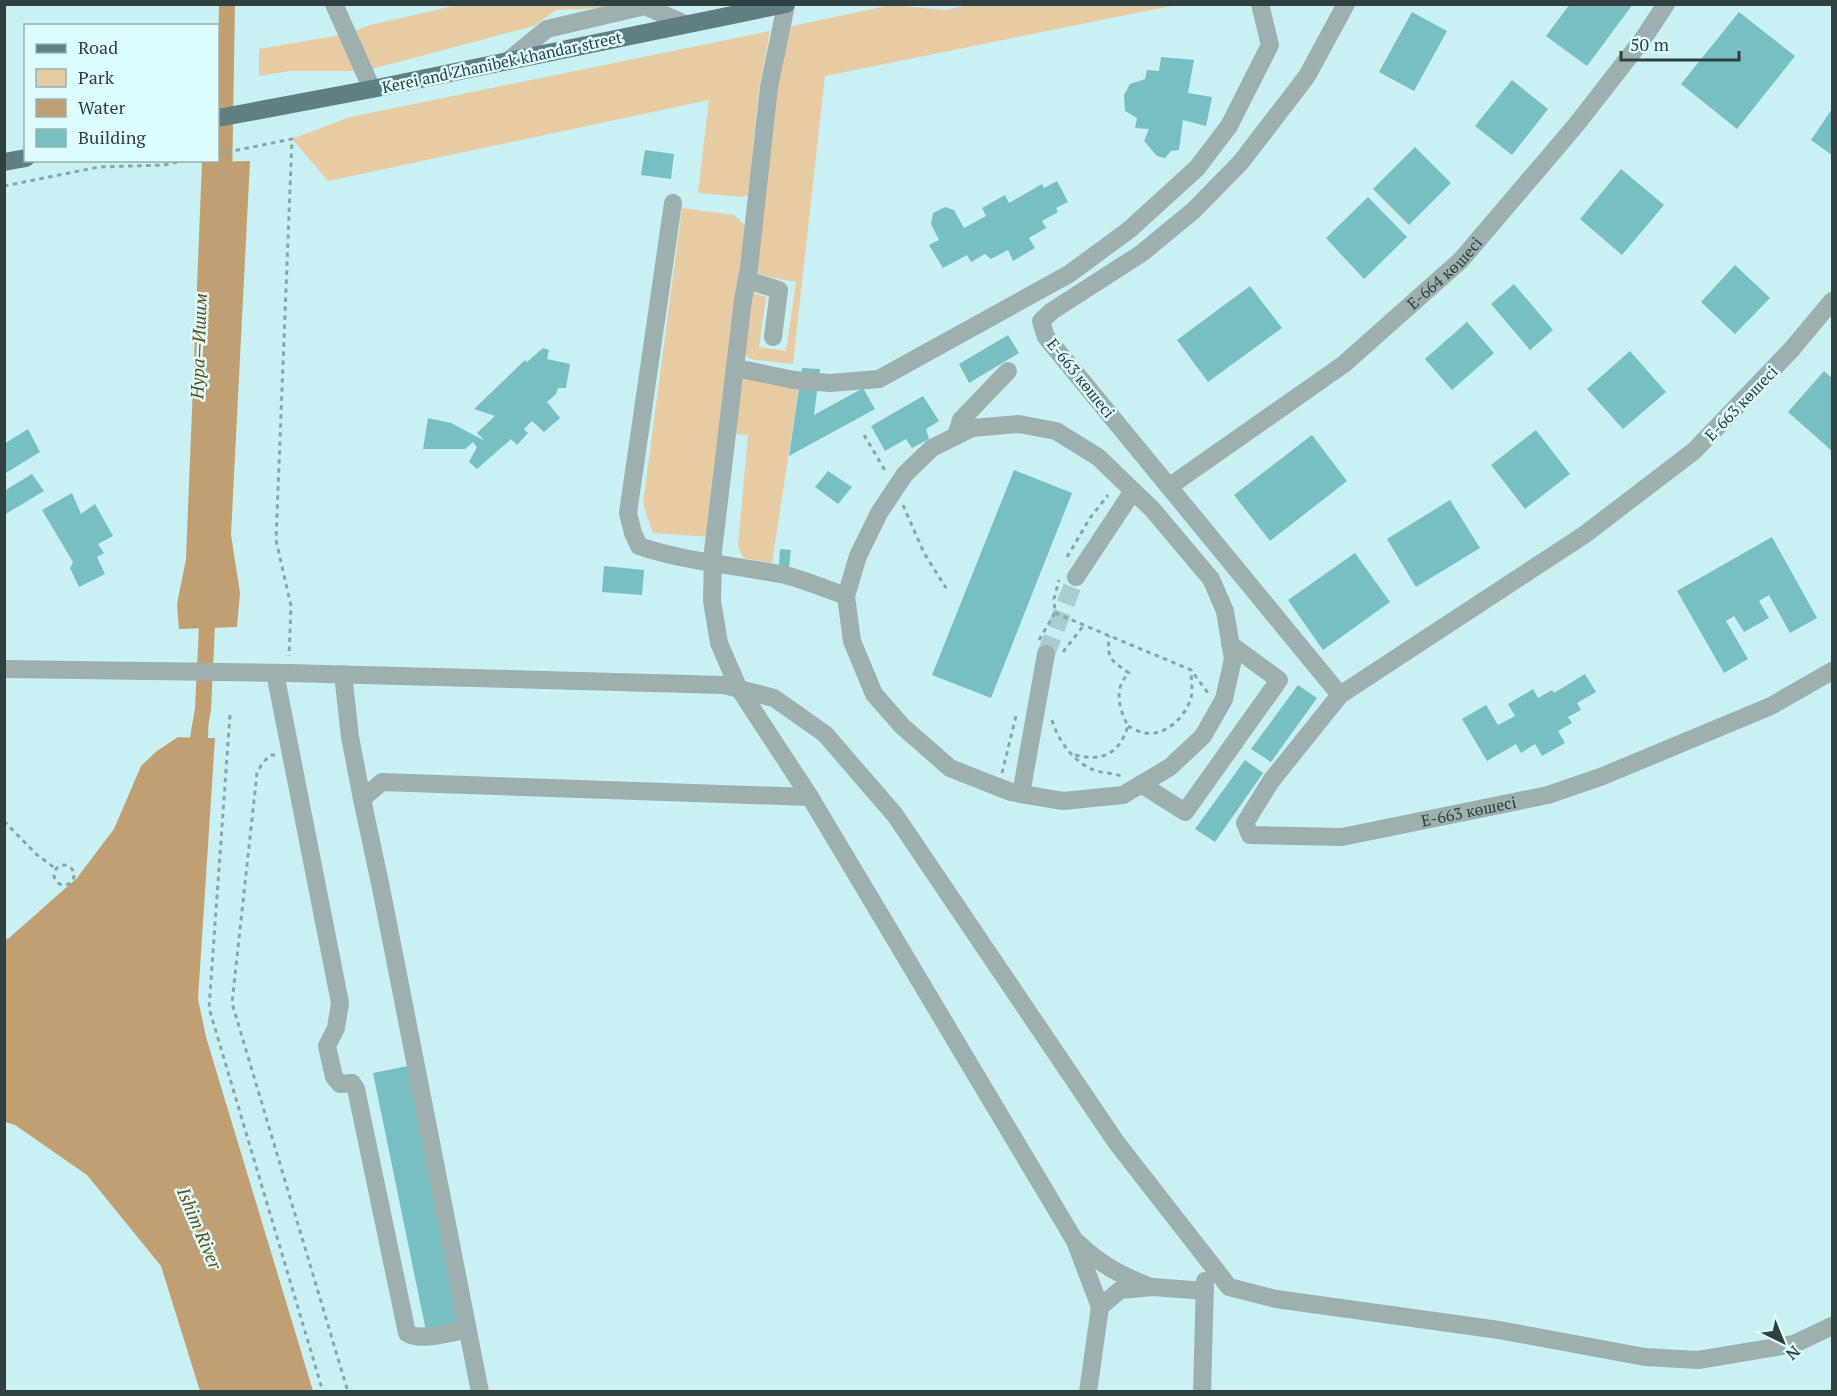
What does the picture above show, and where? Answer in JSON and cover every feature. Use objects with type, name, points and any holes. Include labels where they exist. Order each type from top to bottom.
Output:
[{"type":"main road","name":"Kerei and Zhanibek khandar street","points":[[219,118],[508,61],[685,24],[740,9],[786,5]]},
{"type":"main road","points":[[4,162],[24,158]]},
{"type":"street","points":[[334,4],[372,89]]},
{"type":"street","points":[[736,368],[794,380],[830,383],[879,379],[1069,274],[1129,230],[1197,168],[1229,126],[1270,45],[1260,4]]},
{"type":"street","name":"Е-663 көшесі","points":[[1340,695],[1046,337],[1041,321],[1052,311],[1142,253],[1194,210],[1241,162],[1307,76],[1346,4]]},
{"type":"street","name":"Е-664 көшесі","points":[[1170,486],[1344,364],[1461,260],[1576,125],[1643,39],[1666,4]]},
{"type":"street","points":[[786,5],[769,87],[713,551],[712,601],[719,643],[738,687],[810,798],[1075,1240],[1100,1307],[1088,1392]]},
{"type":"street","points":[[508,61],[547,29],[645,6],[685,24]]},
{"type":"street","points":[[674,203],[628,513],[633,533],[639,546],[713,564],[786,576],[846,597]]},
{"type":"street","points":[[747,280],[779,290],[773,337]]},
{"type":"street","name":"Е-663 көшесі","points":[[1833,301],[1791,350],[1694,451],[1584,535],[1340,695],[1271,781],[1245,823],[1250,835],[1342,837],[1548,795],[1603,776],[1771,706],[1833,671]]},
{"type":"street","points":[[956,436],[961,420],[1008,371]]},
{"type":"street","points":[[1019,424],[1056,431],[1098,457],[1127,485],[1152,510],[1211,579],[1225,611],[1233,659],[1224,699],[1203,736],[1170,767],[1123,795],[1063,801],[1021,794],[950,768],[902,726],[874,694],[852,641],[846,597],[858,556],[879,513],[905,474],[932,448],[972,428],[1019,424]]},
{"type":"street","points":[[1069,574],[1127,485]]},
{"type":"street","points":[[1144,782],[1185,812],[1279,681],[1230,644]]},
{"type":"street","points":[[1021,794],[1046,654]]},
{"type":"street","points":[[4,669],[343,674],[724,685],[774,698],[825,734],[896,815],[1116,1142],[1229,1287],[1276,1299],[1499,1330],[1645,1357],[1698,1360],[1794,1344],[1833,1326]]},
{"type":"street","points":[[282,673],[291,753],[340,1003],[336,1028],[327,1046],[334,1077],[340,1084],[352,1083],[356,1089],[407,1334],[413,1337],[423,1337],[466,1330]]},
{"type":"street","points":[[343,674],[350,737],[480,1392]]},
{"type":"street","points":[[362,799],[382,782],[810,798]]},
{"type":"street","points":[[1075,1240],[1095,1260],[1120,1274],[1153,1287]]},
{"type":"street","points":[[1202,1392],[1205,1258]]},
{"type":"street","points":[[1100,1307],[1120,1290],[1153,1287],[1205,1291]]},
{"type":"path","points":[[219,154],[292,139],[276,540],[291,606],[282,673]]},
{"type":"path","points":[[4,186],[99,167],[164,165],[178,162]]},
{"type":"path","points":[[864,435],[896,488],[924,553],[946,588]]},
{"type":"path","points":[[1065,561],[1090,518],[1127,485]]},
{"type":"path","points":[[1046,654],[1055,613],[1054,599],[1069,574]]},
{"type":"path","points":[[1055,613],[1191,670],[1208,691],[1215,714]]},
{"type":"path","points":[[1046,654],[1084,625]]},
{"type":"path","points":[[1109,636],[1108,652],[1114,662],[1129,673],[1118,698],[1121,712],[1128,726],[1142,733],[1155,733],[1169,728],[1181,718],[1191,697],[1191,670]]},
{"type":"path","points":[[998,787],[1018,706]]},
{"type":"path","points":[[1049,712],[1055,731],[1066,749],[1089,768],[1144,782]]},
{"type":"path","points":[[230,715],[209,1008],[323,1392]]},
{"type":"path","points":[[1073,755],[1101,758],[1116,749],[1128,726]]},
{"type":"path","points":[[291,753],[270,755],[257,773],[232,1003],[348,1392]]},
{"type":"path","points":[[4,821],[36,854],[56,869]]},
{"type":"path","points":[[62,865],[68,866],[74,873],[72,880],[67,884],[57,882],[54,877],[56,869],[62,865]]},
{"type":"green space","points":[[973,4],[1176,5],[825,76],[793,364],[750,359],[743,352],[751,292],[766,297],[759,347],[786,351],[796,282],[769,277],[753,271],[783,28],[891,5],[945,10]]},
{"type":"green space","points":[[458,5],[672,5],[556,10],[534,26],[364,71],[290,71],[259,76],[259,49],[347,34],[370,25]]},
{"type":"green space","points":[[770,31],[759,89],[748,195],[742,197],[698,193],[709,100],[328,181],[292,139],[350,117]]},
{"type":"green space","points":[[682,208],[734,215],[746,226],[711,537],[653,533],[643,504]]},
{"type":"green space","points":[[742,362],[741,375],[800,380],[772,563],[743,558],[738,545],[748,435],[733,434]]},
{"type":"water","points":[[250,161],[231,535],[240,593],[237,627],[179,629],[177,604],[186,559],[202,162]]},
{"type":"water","name":"Ishim River","points":[[198,709],[209,710],[208,738],[215,738],[198,999],[206,1037],[313,1391],[200,1391],[161,1266],[87,1175],[15,1125],[5,1122],[5,940],[77,878],[114,829],[141,766],[157,751],[178,737],[198,738]]},
{"type":"building","points":[[1570,4],[1633,4],[1587,66],[1546,36]]},
{"type":"building","points":[[1412,12],[1447,31],[1414,91],[1379,72]]},
{"type":"building","points":[[1739,12],[1795,56],[1737,129],[1681,84]]},
{"type":"building","points":[[1161,57],[1194,60],[1188,93],[1212,97],[1206,126],[1183,120],[1179,150],[1171,151],[1165,158],[1157,156],[1144,141],[1149,129],[1135,128],[1137,118],[1125,111],[1124,95],[1130,84],[1145,79],[1147,70],[1159,71]]},
{"type":"building","points":[[1512,80],[1548,109],[1512,155],[1475,126]]},
{"type":"building","points":[[1832,109],[1832,155],[1811,140]]},
{"type":"building","points":[[1415,147],[1451,183],[1409,225],[1373,189]]},
{"type":"building","points":[[645,150],[674,154],[671,179],[641,175]]},
{"type":"building","points":[[1621,169],[1664,205],[1622,255],[1580,219]]},
{"type":"building","points":[[1057,181],[1068,202],[1056,208],[1058,212],[1042,221],[1046,228],[1029,238],[1035,248],[1013,261],[1008,250],[991,259],[985,254],[971,262],[967,255],[943,268],[929,245],[939,240],[931,224],[933,213],[945,207],[954,210],[964,228],[986,216],[982,208],[1005,195],[1009,203],[1042,184],[1044,188]]},
{"type":"building","points":[[1368,197],[1407,237],[1364,279],[1326,238]]},
{"type":"building","points":[[1735,265],[1770,298],[1735,334],[1701,302]]},
{"type":"building","points":[[1514,284],[1553,330],[1530,350],[1491,304]]},
{"type":"building","points":[[1250,286],[1282,328],[1208,382],[1177,340]]},
{"type":"building","points":[[1467,322],[1494,353],[1452,390],[1425,359]]},
{"type":"building","points":[[1008,335],[1019,353],[969,383],[959,364]]},
{"type":"building","points":[[543,348],[549,350],[547,359],[570,364],[566,388],[558,388],[556,394],[547,402],[560,418],[544,432],[532,421],[524,429],[528,433],[517,445],[511,439],[477,469],[469,462],[477,447],[473,442],[465,449],[423,449],[428,418],[451,423],[485,441],[477,433],[495,416],[474,409],[525,360],[527,362]]},
{"type":"building","points":[[1630,351],[1666,392],[1623,429],[1587,389]]},
{"type":"building","points":[[802,368],[820,369],[814,415],[863,388],[875,409],[789,456]]},
{"type":"building","points":[[1824,371],[1832,378],[1832,451],[1788,412]]},
{"type":"building","points":[[923,396],[939,421],[926,429],[929,439],[912,448],[906,439],[885,451],[871,426]]},
{"type":"building","points":[[28,429],[40,452],[4,474],[4,444]]},
{"type":"building","points":[[1536,430],[1570,474],[1525,509],[1491,465]]},
{"type":"building","points":[[1312,435],[1347,481],[1270,541],[1234,495]]},
{"type":"building","points":[[1014,470],[1072,493],[991,698],[932,675]]},
{"type":"building","points":[[828,471],[852,487],[838,504],[815,487]]},
{"type":"building","points":[[32,474],[44,491],[4,515],[4,491]]},
{"type":"building","points":[[72,493],[81,514],[95,504],[113,536],[98,544],[104,553],[97,557],[105,574],[79,587],[70,568],[73,562],[42,510]]},
{"type":"building","points":[[1450,500],[1480,548],[1416,587],[1387,539]]},
{"type":"building","points":[[1772,537],[1817,618],[1790,633],[1769,595],[1759,601],[1769,618],[1744,632],[1734,616],[1726,621],[1748,659],[1724,673],[1677,591]]},
{"type":"building","points":[[780,549],[791,550],[789,567],[779,566]]},
{"type":"building","points":[[1355,553],[1390,602],[1323,650],[1288,600]]},
{"type":"building","points":[[604,566],[644,570],[642,595],[602,592]]},
{"type":"building","points":[[1585,674],[1596,692],[1577,703],[1581,710],[1568,717],[1572,723],[1558,731],[1565,743],[1542,756],[1535,744],[1521,753],[1516,744],[1487,761],[1462,719],[1486,705],[1498,725],[1515,716],[1508,704],[1533,689],[1538,698],[1552,690],[1554,693]]},
{"type":"building","points":[[1298,685],[1317,698],[1271,762],[1251,749]]},
{"type":"building","points":[[1245,760],[1263,773],[1215,842],[1195,829]]},
{"type":"building","points":[[408,1066],[460,1324],[426,1331],[373,1073]]},
{"type":"waterway","name":"Нура—Ишим","points":[[224,184],[227,4]]},
{"type":"waterway","points":[[198,738],[203,709],[208,605]]},
{"type":"tunnel","points":[[1046,654],[1076,577]]}]
